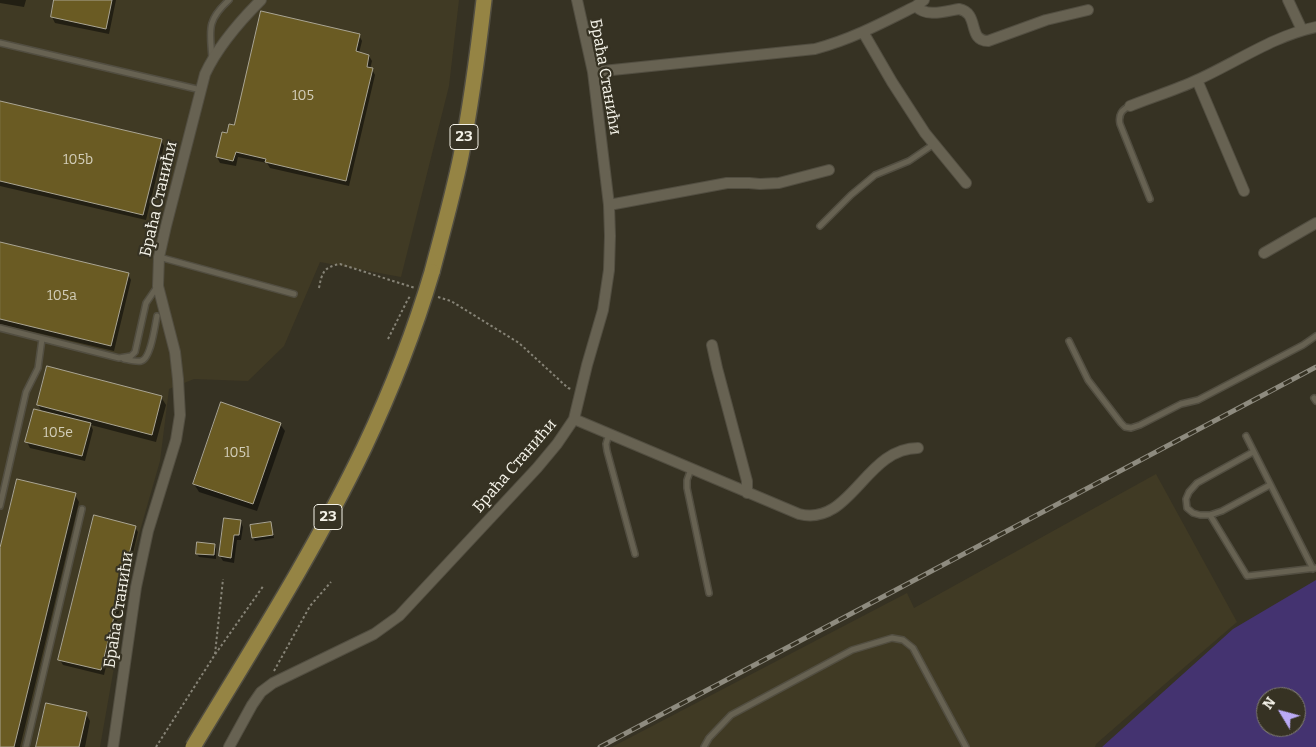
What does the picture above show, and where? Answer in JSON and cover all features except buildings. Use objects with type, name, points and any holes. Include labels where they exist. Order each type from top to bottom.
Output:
[{"type":"main road","name":"23","points":[[193,747],[323,528],[364,449],[410,341],[432,272],[461,154],[473,85],[484,0]]},
{"type":"street","name":"Браћа Станићи","points":[[113,747],[136,587],[148,531],[176,440],[180,415],[175,352],[158,286],[159,257],[205,74],[225,42],[261,0]]},
{"type":"street","name":"Браћа Станићи","points":[[229,747],[261,692],[273,683],[374,634],[399,616],[537,468],[562,438],[574,419],[603,310],[610,236],[609,205],[593,72],[577,0]]},
{"type":"street","points":[[1288,0],[1302,30]]},
{"type":"street","points":[[593,72],[815,49],[837,43],[864,32],[920,3],[923,12],[928,13],[964,10],[972,17],[976,34],[984,41],[1046,20],[1088,10]]},
{"type":"street","points":[[1130,106],[1197,80],[1246,54],[1302,30],[1316,27]]},
{"type":"street","points":[[864,32],[896,88],[934,144],[966,184]]},
{"type":"street","points":[[1197,80],[1244,191]]},
{"type":"street","points":[[609,205],[727,183],[779,183],[829,170]]},
{"type":"street","points":[[1264,253],[1316,223]]},
{"type":"street","points":[[712,345],[748,485],[747,493]]},
{"type":"street","points":[[574,419],[747,493],[806,516],[821,515],[828,512],[846,498],[872,470],[886,459],[904,449],[918,448]]},
{"type":"lane","points":[[212,60],[210,30],[212,20],[228,0]]},
{"type":"lane","points":[[0,43],[201,90]]},
{"type":"lane","points":[[1130,106],[1123,110],[1119,120],[1150,199]]},
{"type":"lane","points":[[820,226],[850,195],[875,175],[908,162],[934,144]]},
{"type":"lane","points":[[159,257],[294,294]]},
{"type":"lane","points":[[119,358],[131,356],[134,352],[146,304],[158,286]]},
{"type":"lane","points":[[0,328],[140,362],[145,359],[149,352],[157,316]]},
{"type":"lane","points":[[1069,341],[1088,380],[1120,423],[1124,427],[1131,428],[1181,404],[1198,400],[1303,345],[1316,336]]},
{"type":"lane","points":[[0,506],[26,392],[38,368],[42,339]]},
{"type":"lane","points":[[610,434],[606,444],[607,450],[635,554]]},
{"type":"lane","points":[[1210,515],[1247,576],[1314,568],[1246,436]]},
{"type":"lane","points":[[1254,452],[1197,483],[1186,499],[1187,508],[1192,513],[1210,515],[1222,511],[1270,485]]},
{"type":"lane","points":[[691,469],[687,480],[687,488],[708,593]]},
{"type":"lane","points":[[26,747],[82,510]]},
{"type":"lane","points":[[704,747],[709,738],[731,715],[852,650],[892,638],[903,640],[914,648],[966,747]]},
{"type":"path","points":[[319,288],[325,270],[340,264],[418,289],[408,299],[388,339]]},
{"type":"path","points":[[434,295],[451,301],[519,343],[568,388],[581,391]]},
{"type":"path","points":[[214,656],[223,579]]},
{"type":"path","points":[[271,675],[310,606],[331,582]]},
{"type":"path","points":[[156,747],[214,656],[264,585]]},
{"type":"shaded area","points":[[0,0],[459,0],[449,86],[401,277],[320,262],[284,346],[248,381],[194,379],[169,389],[160,461],[135,548],[100,747],[0,747]]},
{"type":"shaded area","points":[[1156,474],[1237,622],[1096,744],[1095,747],[612,747],[907,593],[914,608]]},
{"type":"shaded area","points":[[1316,580],[1316,747],[1102,747],[1233,629]]},
{"type":"railway","points":[[600,747],[1316,367]]}]
